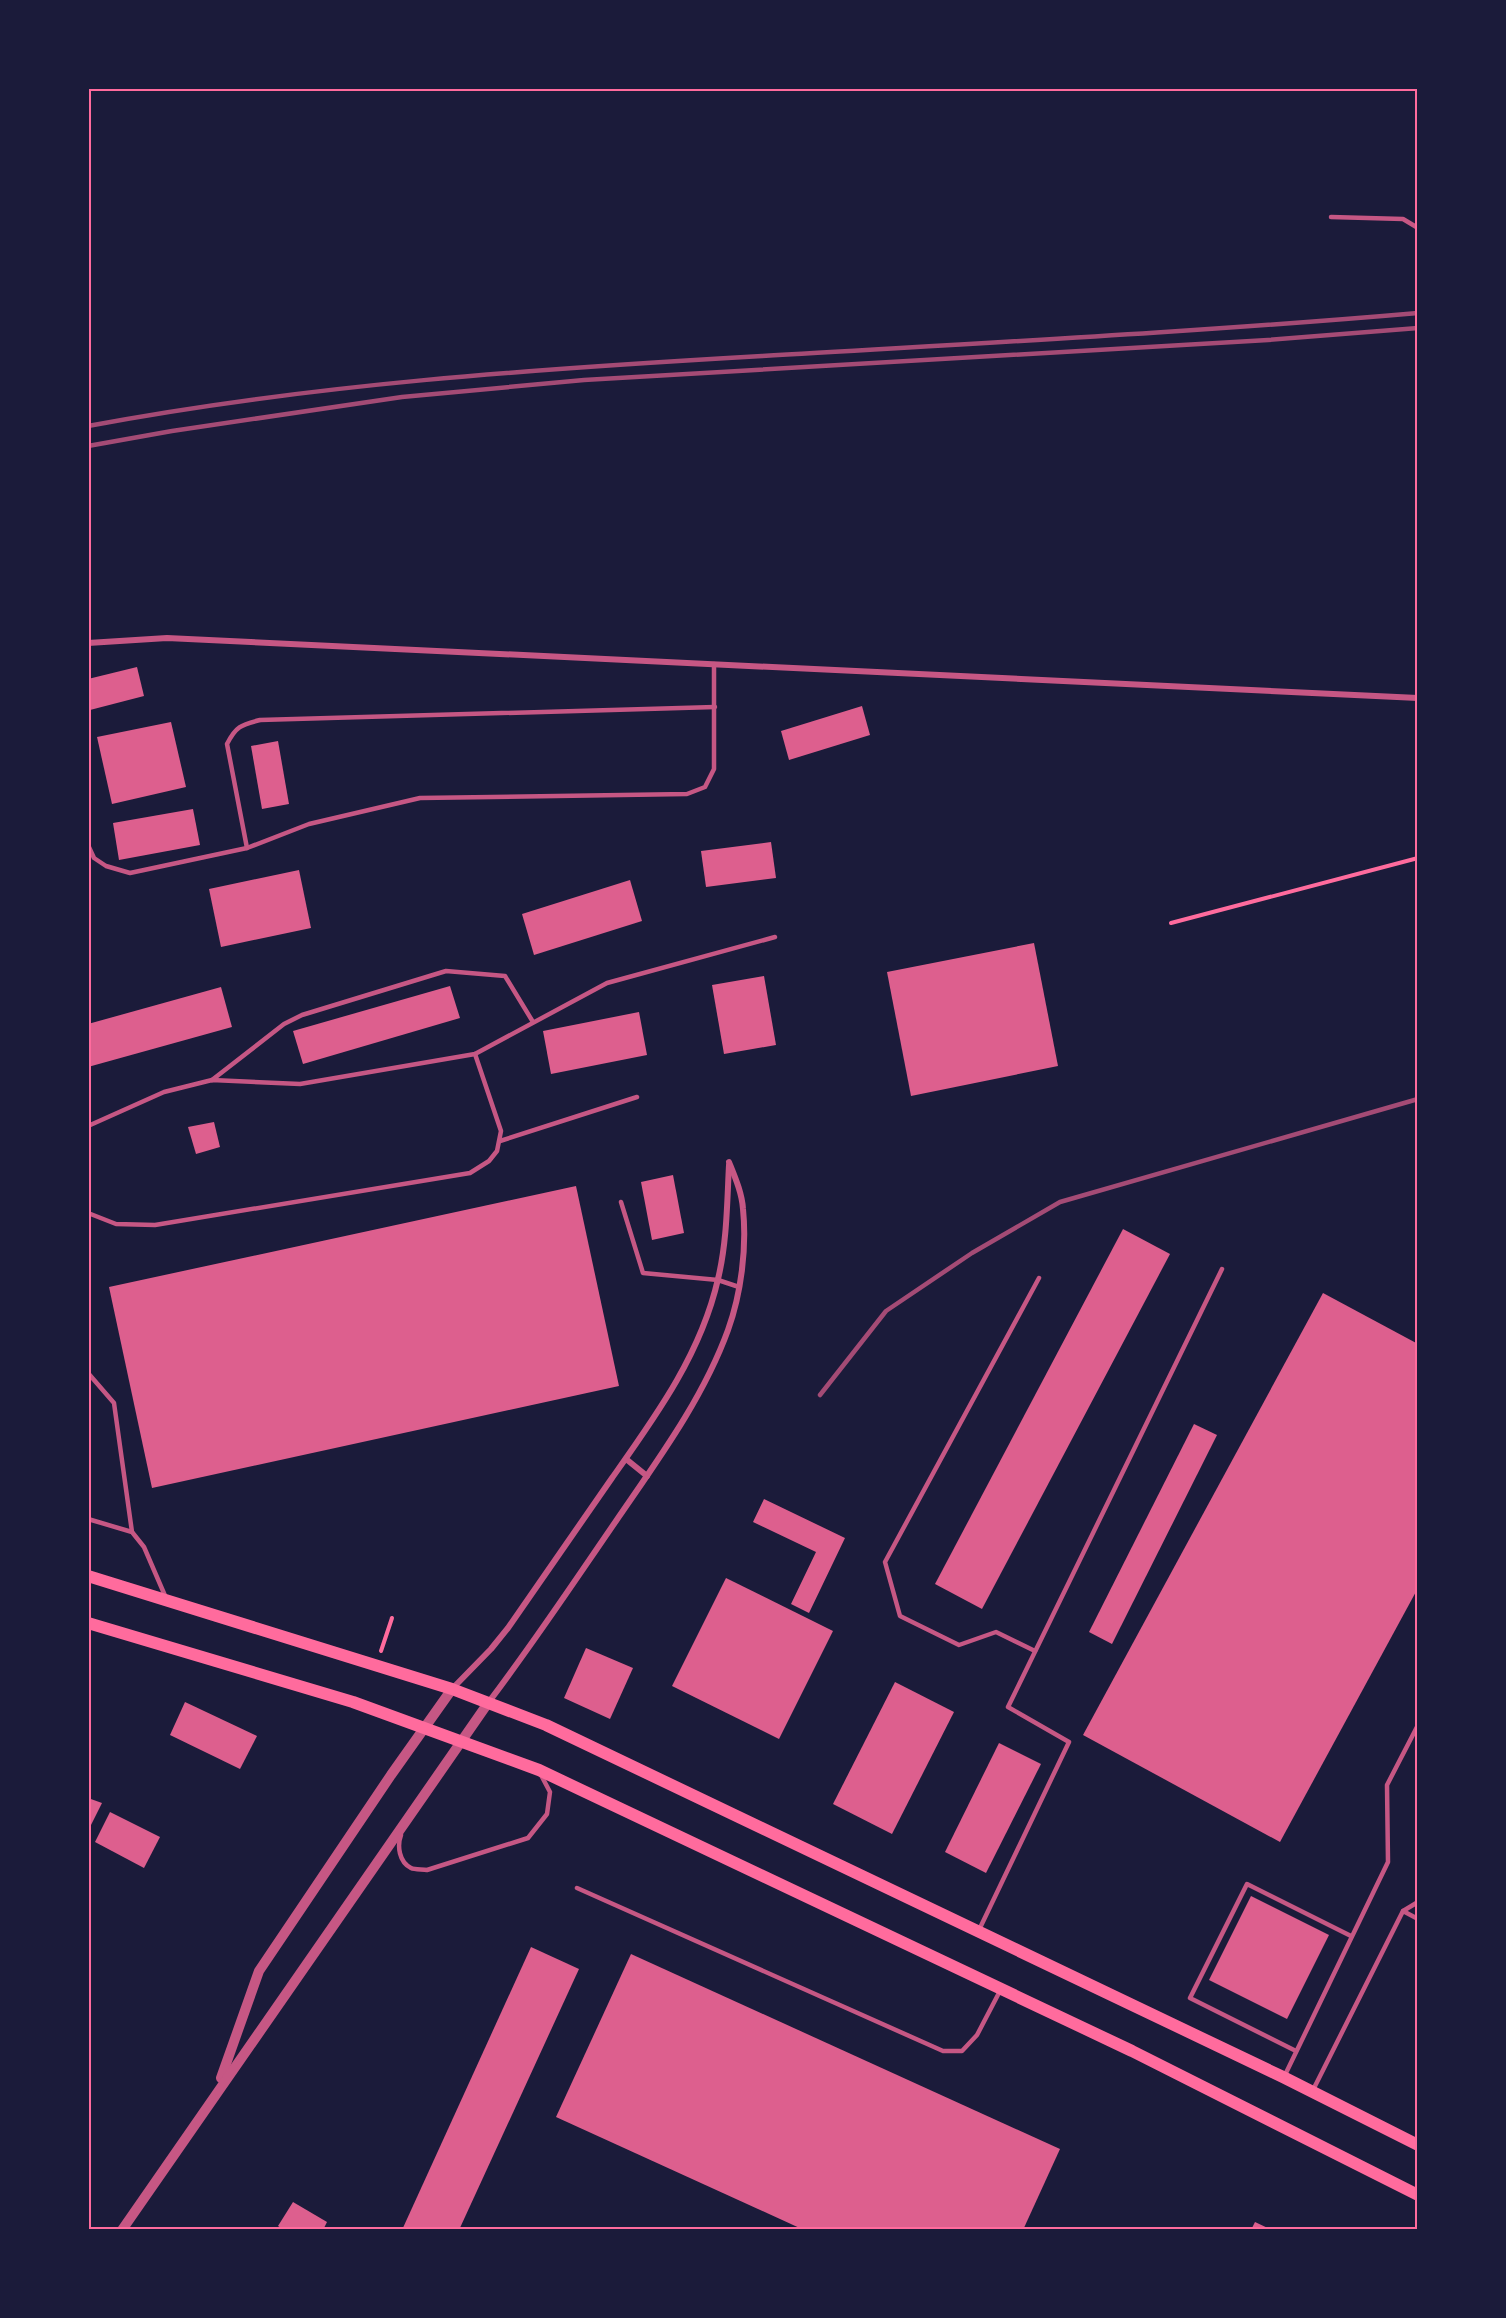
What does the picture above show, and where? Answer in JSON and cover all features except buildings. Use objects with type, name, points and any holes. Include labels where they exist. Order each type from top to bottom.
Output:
[{"type":"main road","points":[[88,1576],[166,1598],[366,1664],[452,1689],[574,1738],[1283,2077],[1418,2145]]},
{"type":"main road","points":[[88,1623],[353,1702],[539,1770],[1132,2051],[1418,2195]]},
{"type":"street","points":[[88,643],[167,638],[1418,699]]},
{"type":"street","points":[[122,2229],[413,1808],[516,1666],[646,1476],[713,1368],[729,1329],[739,1287],[743,1255],[743,1209],[738,1183],[729,1162],[723,1252],[718,1280],[707,1318],[692,1354],[645,1433],[508,1628],[452,1689],[424,1728],[259,1971],[216,2092]]},
{"type":"street","points":[[626,1459],[646,1476]]},
{"type":"lane","points":[[1331,217],[1403,219],[1418,228]]},
{"type":"lane","points":[[88,845],[94,858],[106,866],[130,873],[247,848],[309,824],[420,798],[687,794],[705,787],[714,769],[714,664]]},
{"type":"lane","points":[[247,848],[226,744],[233,731],[243,725],[260,720],[715,707]]},
{"type":"lane","points":[[88,1126],[164,1092],[212,1080],[300,1084],[475,1054],[607,983],[774,937]]},
{"type":"lane","points":[[212,1080],[284,1024],[302,1015],[446,971],[505,976],[533,1022]]},
{"type":"lane","points":[[88,1213],[116,1224],[155,1225],[470,1173],[489,1161],[497,1151],[501,1131],[475,1054]]},
{"type":"lane","points":[[500,1141],[637,1097]]},
{"type":"lane","points":[[621,1202],[643,1273],[718,1280],[739,1287]]},
{"type":"lane","points":[[978,1932],[1069,1742],[1008,1707],[1222,1269]]},
{"type":"lane","points":[[1035,1651],[996,1632],[959,1645],[900,1616],[885,1562],[1039,1278]]},
{"type":"lane","points":[[88,1374],[114,1403],[132,1532],[144,1547],[166,1598]]},
{"type":"lane","points":[[88,1519],[132,1532]]},
{"type":"lane","points":[[1283,2077],[1388,1862],[1387,1785],[1418,1725]]},
{"type":"lane","points":[[413,1808],[398,1843],[402,1858],[412,1868],[427,1870],[528,1838],[548,1814],[550,1792],[539,1770]]},
{"type":"lane","points":[[1296,2051],[1190,1998],[1247,1884],[1351,1936]]},
{"type":"lane","points":[[577,1888],[942,2052],[962,2051],[977,2035],[1001,1989]]},
{"type":"lane","points":[[1312,2092],[1402,1911],[1418,1902]]},
{"type":"lane","points":[[1402,1911],[1418,1919]]},
{"type":"path","points":[[1171,923],[1418,858]]},
{"type":"path","points":[[381,1652],[392,1618]]},
{"type":"railway","points":[[88,426],[256,399],[424,380],[677,361],[1172,332],[1418,313]]},
{"type":"railway","points":[[88,446],[172,431],[402,397],[584,380],[1268,340],[1418,328]]},
{"type":"railway","points":[[820,1395],[886,1311],[972,1253],[1060,1202],[1418,1099]]}]
